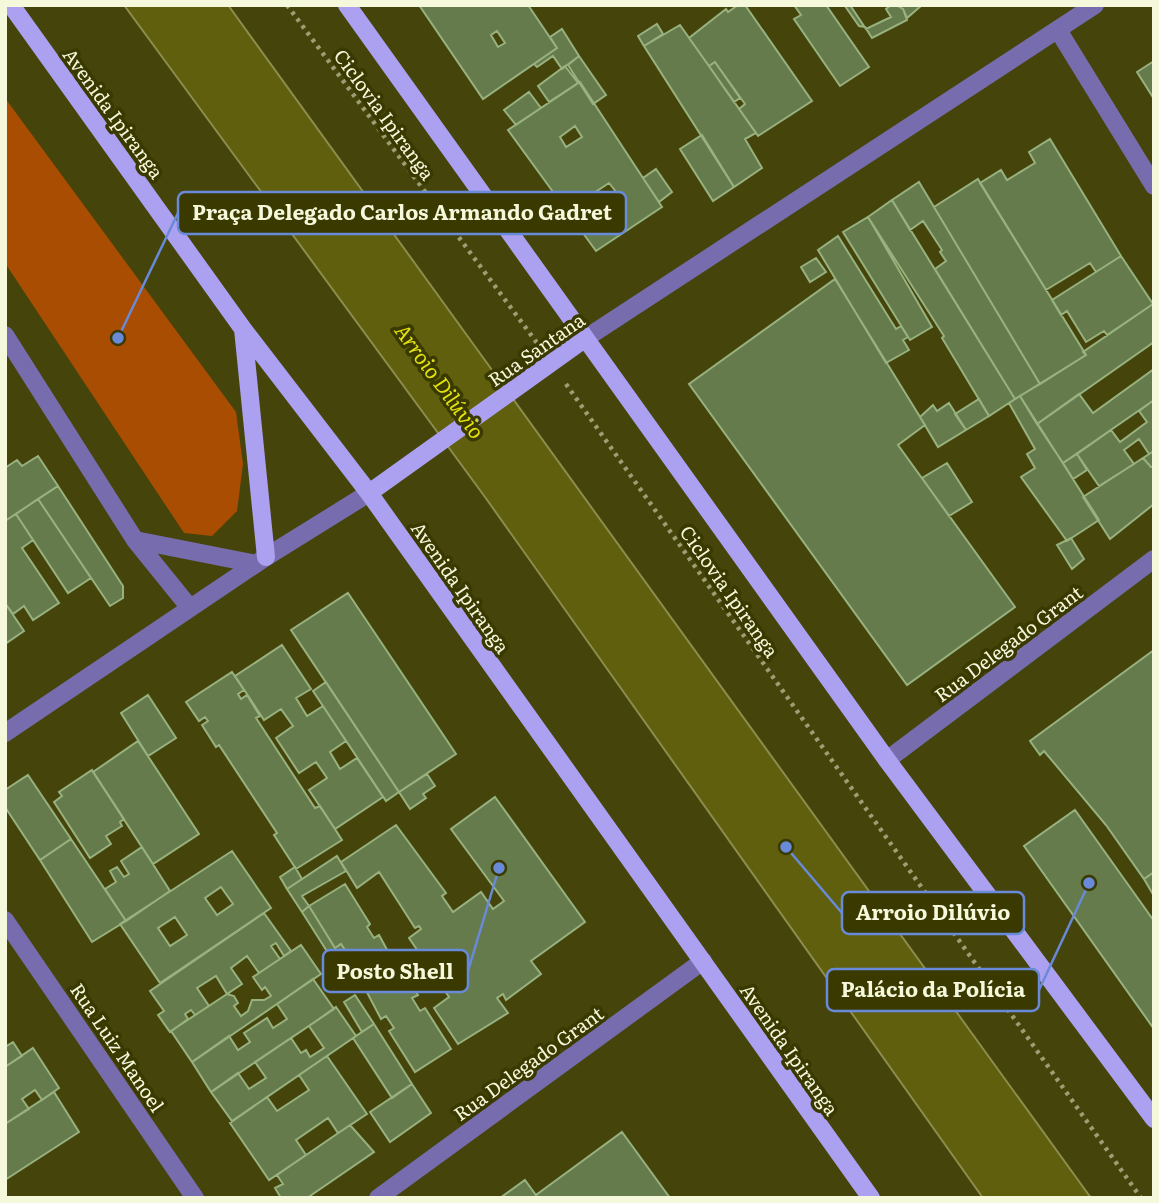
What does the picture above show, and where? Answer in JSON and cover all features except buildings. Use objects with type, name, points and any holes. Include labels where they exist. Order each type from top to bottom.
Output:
[{"type":"main road","name":"Avenida Ipiranga","points":[[10,5],[243,329],[369,493],[871,1198]]},
{"type":"main road","points":[[347,5],[583,340],[887,760],[1154,1119]]},
{"type":"main road","points":[[243,329],[261,560]]},
{"type":"main road","name":"Rua Santana","points":[[369,493],[583,340]]},
{"type":"street","name":"Rua Santana","points":[[583,340],[1095,5]]},
{"type":"street","points":[[1058,30],[1154,186]]},
{"type":"street","points":[[5,335],[135,540],[190,608]]},
{"type":"street","name":"Rua Santana","points":[[5,733],[261,560],[369,493]]},
{"type":"street","points":[[135,540],[261,560]]},
{"type":"street","name":"Rua Delegado Grant","points":[[887,760],[1154,559]]},
{"type":"street","name":"Rua Luiz Manoel","points":[[5,920],[195,1198]]},
{"type":"street","name":"Rua Delegado Grant","points":[[378,1198],[702,961]]},
{"type":"path","name":"Ciclovia Ipiranga","points":[[287,5],[551,363],[1141,1198]]},
{"type":"shaded area","points":[[5,98],[236,412],[243,464],[237,511],[212,536],[184,533],[5,263]]},
{"type":"water","name":"Arroio Dilúvio","points":[[124,5],[228,5],[1091,1198],[983,1198],[485,497]]},
{"type":"place","name":"Praça Delegado Carlos Armando Gadret","points":[[118,338]]},
{"type":"place","name":"Arroio Dilúvio","points":[[786,847]]},
{"type":"place","name":"Posto Shell","points":[[499,868]]},
{"type":"place","name":"Palácio da Polícia","points":[[1089,883]]}]
